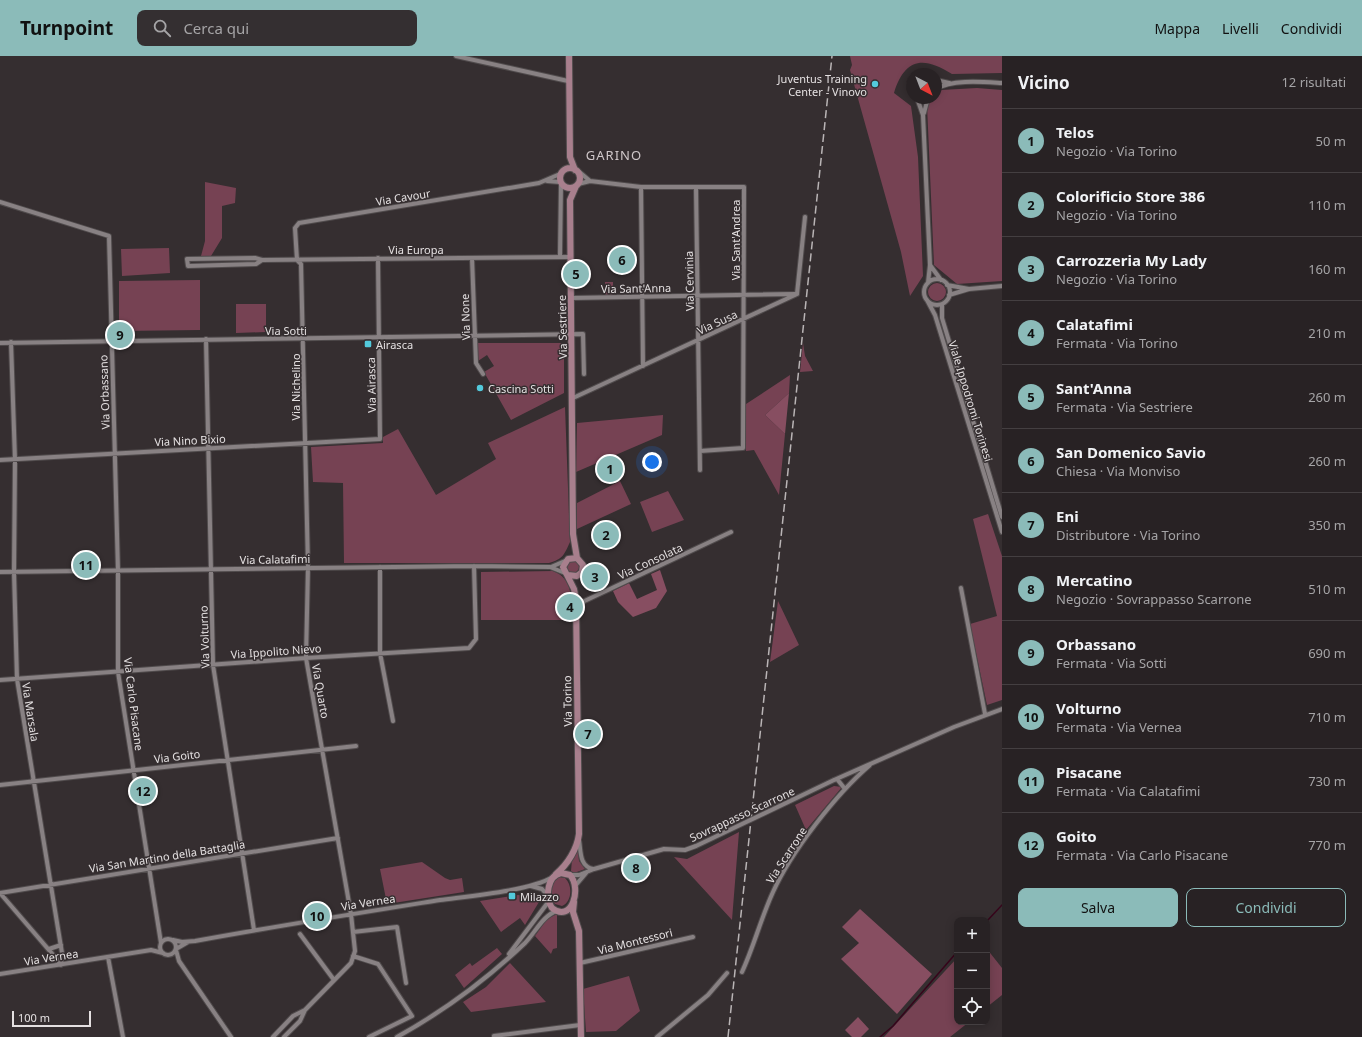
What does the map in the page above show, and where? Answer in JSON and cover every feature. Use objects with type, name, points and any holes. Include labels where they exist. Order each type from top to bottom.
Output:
[{"type":"main road","points":[[569,56],[568,82],[570,157],[580,179],[570,200]]},
{"type":"main road","points":[[570,157],[562,172],[561,184],[570,200]]},
{"type":"main road","points":[[562,172],[570,168],[576,170]]},
{"type":"main road","points":[[561,184],[571,188],[577,185]]},
{"type":"main road","name":"Via Sestriere","points":[[570,200],[574,429]]},
{"type":"main road","name":"Via Torino","points":[[574,429],[574,541],[577,558],[583,566],[574,589]]},
{"type":"main road","name":"Via Torino","points":[[570,859],[578,837],[576,605],[574,589],[563,567],[574,541]]},
{"type":"main road","points":[[566,560],[577,558]]},
{"type":"main road","points":[[566,574],[574,577],[580,574]]},
{"type":"main road","points":[[569,875],[570,859]]},
{"type":"main road","points":[[570,859],[555,875],[550,883],[549,898],[552,908],[576,922]]},
{"type":"main road","points":[[555,875],[562,872],[569,875],[575,886],[573,912],[579,931],[581,1037]]},
{"type":"main road","points":[[559,911],[570,909],[574,902]]},
{"type":"street","points":[[456,56],[568,82]]},
{"type":"street","points":[[942,81],[953,83],[1002,83]]},
{"type":"street","points":[[942,87],[953,83]]},
{"type":"street","points":[[919,104],[923,115],[930,265],[928,283],[924,289],[927,300],[934,304],[942,304],[949,294],[969,289],[1002,286]]},
{"type":"street","points":[[923,115],[926,104]]},
{"type":"street","points":[[576,170],[590,181]]},
{"type":"street","points":[[547,180],[562,172]]},
{"type":"street","points":[[547,180],[561,184],[560,257]]},
{"type":"street","name":"Via Cavour","points":[[297,260],[296,228],[299,223],[547,180]]},
{"type":"street","points":[[577,185],[590,181]]},
{"type":"street","name":"Via Sant'Andrea","points":[[590,181],[641,187],[744,187],[743,448],[700,451]]},
{"type":"street","points":[[641,187],[643,366]]},
{"type":"street","name":"Via Cervinia","points":[[696,187],[700,470]]},
{"type":"street","name":"Via Orbassano","points":[[0,202],[109,236],[114,453]]},
{"type":"street","points":[[797,294],[805,217]]},
{"type":"street","name":"Via Europa","points":[[262,260],[256,264],[188,266],[188,259],[255,258],[262,260],[297,260],[571,257]]},
{"type":"street","name":"Via Airasca","points":[[378,258],[380,439]]},
{"type":"street","name":"Via None","points":[[472,258],[476,363],[483,374]]},
{"type":"street","name":"Via Nichelino","points":[[297,260],[301,264],[304,339],[304,444]]},
{"type":"street","points":[[930,265],[941,280],[947,285],[969,289]]},
{"type":"street","points":[[928,283],[935,280],[941,280]]},
{"type":"street","points":[[947,285],[949,294]]},
{"type":"street","name":"Via Sant'Anna","points":[[571,298],[797,294]]},
{"type":"street","name":"Via Susa","points":[[573,398],[797,294]]},
{"type":"street","name":"Viale Ippodromi Torinesi","points":[[927,300],[935,315],[1002,532]]},
{"type":"street","name":"Viale Ippodromi Torinesi","points":[[942,304],[942,318],[1002,517]]},
{"type":"street","points":[[572,334],[583,334],[584,374]]},
{"type":"street","name":"Via Sotti","points":[[0,343],[572,334]]},
{"type":"street","name":"Via Volturno","points":[[206,339],[213,665],[254,930]]},
{"type":"street","name":"Via Marsala","points":[[11,342],[15,460],[14,572],[17,679],[61,945],[61,965]]},
{"type":"street","name":"Via Nino Bixio","points":[[0,460],[380,439]]},
{"type":"street","name":"Via Quarto","points":[[304,444],[308,567],[306,658],[351,914],[355,951],[353,956]]},
{"type":"street","name":"Via Carlo Pisacane","points":[[114,453],[118,572],[118,672],[161,944]]},
{"type":"street","name":"Via Consolata","points":[[576,605],[731,532]]},
{"type":"street","name":"Via Calatafimi","points":[[550,567],[566,560]]},
{"type":"street","name":"Via Calatafimi","points":[[0,572],[118,572],[308,567],[474,566],[550,567],[566,574]]},
{"type":"street","name":"Via Ippolito Nievo","points":[[0,680],[469,648],[476,639],[474,566]]},
{"type":"street","points":[[380,567],[380,653],[393,721]]},
{"type":"street","points":[[961,588],[984,714]]},
{"type":"street","name":"Via Scarrone","points":[[836,780],[984,714],[1002,709]]},
{"type":"street","name":"Via Goito","points":[[0,785],[356,746]]},
{"type":"street","name":"Via Scarrone","points":[[742,972],[764,913],[780,879],[800,847],[845,789],[870,765]]},
{"type":"street","points":[[836,780],[845,789]]},
{"type":"street","name":"Sovrappasso Scarrone","points":[[586,873],[594,869],[664,849],[685,850],[696,846],[836,780]]},
{"type":"street","points":[[578,837],[582,859],[587,866],[594,869]]},
{"type":"street","name":"Via San Martino della Battaglia","points":[[0,893],[338,838]]},
{"type":"street","points":[[569,875],[586,873]]},
{"type":"street","points":[[575,886],[586,873]]},
{"type":"street","name":"Via Vernea","points":[[188,942],[528,886],[555,875]]},
{"type":"street","points":[[506,959],[549,898],[542,889],[528,886]]},
{"type":"street","points":[[0,893],[61,965]]},
{"type":"street","points":[[397,1037],[464,995],[527,941],[548,916],[559,911]]},
{"type":"street","points":[[353,932],[396,928],[406,983]]},
{"type":"street","points":[[159,931],[166,939],[188,942]]},
{"type":"street","points":[[300,934],[334,980]]},
{"type":"street","name":"Via Montessori","points":[[580,963],[693,936]]},
{"type":"street","points":[[151,950],[166,939]]},
{"type":"street","points":[[173,940],[176,945],[179,961],[231,1037]]},
{"type":"street","points":[[169,955],[188,942]]},
{"type":"street","points":[[161,944],[163,953]]},
{"type":"street","points":[[49,949],[61,945]]},
{"type":"street","points":[[151,950],[169,955],[179,961]]},
{"type":"street","name":"Via Vernea","points":[[0,974],[151,950]]},
{"type":"street","points":[[273,1037],[293,1016],[305,1010],[351,963],[353,956],[378,964],[412,1016],[369,1037]]},
{"type":"street","points":[[108,957],[123,1037]]},
{"type":"street","points":[[657,1037],[708,995],[728,973]]},
{"type":"street","points":[[284,1037],[300,1021],[305,1010]]},
{"type":"street","points":[[494,1036],[580,1025]]},
{"type":"shaded area","points":[[850,56],[1002,56],[1002,73],[952,74],[932,64],[924,63],[906,68],[906,71],[898,81],[894,93],[906,102],[906,104],[911,106],[918,157],[923,276],[910,296],[901,252],[850,70],[852,65]]},
{"type":"shaded area","points":[[977,88],[1002,90],[1002,281],[957,284],[934,265],[927,105],[942,104],[942,90]]},
{"type":"shaded area","points":[[205,182],[236,188],[235,203],[222,206],[222,238],[211,256],[201,256],[205,241]]},
{"type":"shaded area","points":[[169,248],[170,273],[122,276],[121,249]]},
{"type":"shaded area","points":[[200,280],[200,330],[119,331],[119,281]]},
{"type":"shaded area","points":[[605,282],[613,282],[613,295],[605,296]]},
{"type":"shaded area","points":[[937,283],[943,286],[946,292],[943,298],[937,301],[931,298],[928,292],[931,286]]},
{"type":"shaded area","points":[[236,304],[266,304],[266,332],[236,333]]},
{"type":"shaded area","points":[[477,343],[564,343],[564,393],[511,420],[484,372],[494,366],[487,355],[478,361]]},
{"type":"shaded area","points":[[803,343],[805,356],[813,371],[800,372]]},
{"type":"shaded area","points":[[790,375],[789,393],[765,415],[785,434],[779,495],[754,450],[746,451],[746,404]]},
{"type":"shaded area","points":[[789,393],[785,434],[765,415]]},
{"type":"shaded area","points":[[565,407],[570,542],[560,558],[549,563],[344,563],[343,483],[313,482],[311,447],[383,443],[383,437],[398,429],[436,495],[496,459],[488,443]]},
{"type":"shaded area","points":[[663,415],[662,435],[576,472],[577,423]]},
{"type":"shaded area","points":[[620,481],[631,504],[577,529],[577,503]]},
{"type":"shaded area","points":[[668,491],[684,520],[652,532],[640,502]]},
{"type":"shaded area","points":[[988,514],[1002,556],[1002,700],[987,705],[970,624],[997,616],[973,519]]},
{"type":"shaded area","points":[[571,561],[575,561],[579,567],[575,573],[571,573],[567,569],[567,565]]},
{"type":"shaded area","points":[[660,570],[667,591],[656,608],[633,617],[618,602],[613,591],[629,583],[637,599],[657,590],[651,574]]},
{"type":"shaded area","points":[[553,571],[565,579],[568,585],[573,620],[481,620],[481,572]]},
{"type":"shaded area","points":[[778,601],[799,645],[770,662]]},
{"type":"shaded area","points":[[834,786],[842,787],[806,830],[795,805]]},
{"type":"shaded area","points":[[739,832],[732,920],[674,857],[687,859]]},
{"type":"shaded area","points":[[578,851],[579,861],[585,869],[574,873],[571,871],[572,860]]},
{"type":"shaded area","points":[[422,862],[450,880],[462,878],[464,892],[387,904],[380,869]]},
{"type":"shaded area","points":[[559,877],[565,878],[568,881],[570,889],[568,901],[562,906],[555,904],[551,899],[552,884]]},
{"type":"shaded area","points":[[518,895],[536,897],[539,902],[525,925],[520,918],[501,932],[480,901]]},
{"type":"shaded area","points":[[860,909],[932,974],[897,1014],[841,959],[859,943],[842,927]]},
{"type":"shaded area","points":[[557,914],[557,948],[553,949],[551,954],[535,936],[547,919]]},
{"type":"shaded area","points":[[497,948],[502,954],[464,988],[455,975],[470,963],[472,966]]},
{"type":"shaded area","points":[[990,953],[1002,968],[1002,995],[990,1005]]},
{"type":"shaded area","points":[[954,961],[954,1025],[965,1025],[950,1037],[884,1037]]},
{"type":"shaded area","points":[[510,963],[546,1002],[471,1012],[463,1002],[486,987]]},
{"type":"shaded area","points":[[629,976],[640,1011],[616,1031],[586,1032],[583,989]]},
{"type":"shaded area","points":[[858,1017],[869,1029],[861,1037],[852,1037],[845,1030]]},
{"type":"waterway","points":[[990,918],[1002,905]]},
{"type":"waterway","points":[[880,1037],[893,1026],[956,953]]},
{"type":"railway","points":[[728,1037],[832,56]]},
{"type":"place","name":"Juventus Training Center - Vinovo","points":[[875,84]]},
{"type":"place","name":"San Domenico Savio","points":[[622,260]]},
{"type":"place","name":"Sant'Anna","points":[[576,274]]},
{"type":"place","name":"Orbassano","points":[[120,335]]},
{"type":"place","name":"Airasca","points":[[368,344]]},
{"type":"place","name":"Cascina Sotti","points":[[480,388]]},
{"type":"place","name":"Telos","points":[[610,469]]},
{"type":"place","name":"Colorificio Store 386","points":[[606,535]]},
{"type":"place","name":"Pisacane","points":[[86,565]]},
{"type":"place","name":"Carrozzeria My Lady","points":[[595,577]]},
{"type":"place","name":"Calatafimi","points":[[570,607]]},
{"type":"place","name":"Eni","points":[[588,734]]},
{"type":"place","name":"Goito","points":[[143,791]]},
{"type":"place","name":"Mercatino","points":[[636,868]]},
{"type":"place","name":"Milazzo","points":[[512,896]]},
{"type":"place","name":"Volturno","points":[[317,916]]},
{"type":"district","name":"GARINO","points":[[614,155]]}]
